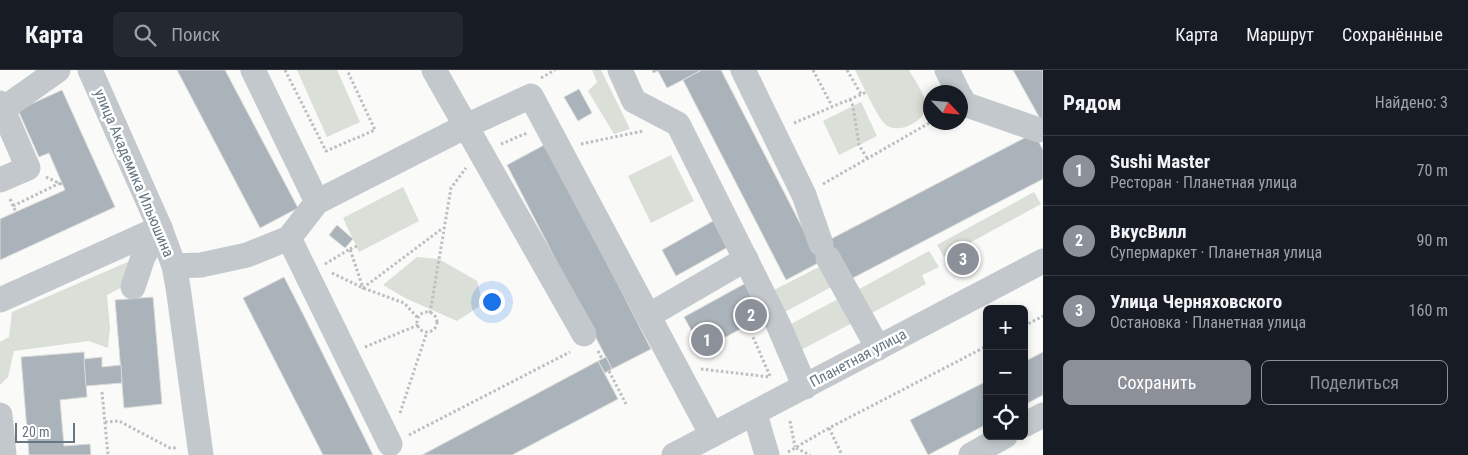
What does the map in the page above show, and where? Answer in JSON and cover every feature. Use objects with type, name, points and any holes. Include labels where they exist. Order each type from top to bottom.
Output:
[{"type":"street","points":[[0,180],[28,168],[1,110],[58,70]]},
{"type":"street","name":"улица Академика Ильюшина","points":[[90,70],[160,228],[174,266],[201,455]]},
{"type":"street","points":[[253,70],[317,202]]},
{"type":"street","points":[[434,70],[481,152],[585,344]]},
{"type":"street","points":[[620,70],[634,101],[678,124],[778,324],[805,387]]},
{"type":"street","points":[[743,70],[804,195],[824,251],[878,348]]},
{"type":"street","points":[[947,70],[954,85]]},
{"type":"street","points":[[174,266],[201,265],[246,255],[289,238],[317,202],[466,126],[531,96],[712,436]]},
{"type":"street","points":[[968,105],[1040,130]]},
{"type":"street","points":[[133,287],[143,257],[160,228]]},
{"type":"street","points":[[0,300],[160,228]]},
{"type":"street","points":[[289,238],[390,444]]},
{"type":"street","points":[[648,316],[746,259]]},
{"type":"street","name":"Планетная улица","points":[[674,455],[1043,262]]},
{"type":"street","points":[[755,414],[777,454]]},
{"type":"street","points":[[0,415],[4,455]]},
{"type":"street","points":[[1028,423],[1043,415]]},
{"type":"street","points":[[977,454],[999,440]]},
{"type":"path","points":[[285,70],[326,151],[375,130],[346,70]]},
{"type":"path","points":[[813,70],[832,106]]},
{"type":"path","points":[[848,70],[861,94]]},
{"type":"path","points":[[776,138],[797,121],[867,92]]},
{"type":"path","points":[[850,99],[860,145],[867,158]]},
{"type":"path","points":[[559,149],[678,124]]},
{"type":"path","points":[[804,195],[923,126]]},
{"type":"path","points":[[430,313],[451,188],[481,152],[527,133]]},
{"type":"path","points":[[13,206],[60,183]]},
{"type":"path","points":[[363,288],[444,228]]},
{"type":"path","points":[[357,246],[324,265],[326,270],[363,288],[404,303],[418,318],[418,325],[421,330],[427,332],[435,329],[437,323],[435,316],[430,313],[423,313],[418,318]]},
{"type":"path","points":[[350,249],[363,288]]},
{"type":"path","points":[[1028,324],[1043,316]]},
{"type":"path","points":[[346,355],[418,325]]},
{"type":"path","points":[[390,444],[427,332]]},
{"type":"path","points":[[694,368],[770,377],[753,337]]},
{"type":"path","points":[[390,444],[585,344],[602,359]]},
{"type":"path","points":[[777,454],[795,447],[983,348]]},
{"type":"path","points":[[608,371],[626,404]]},
{"type":"path","points":[[102,392],[108,455]]},
{"type":"path","points":[[105,422],[119,421],[170,448],[177,448]]},
{"type":"path","points":[[790,421],[795,447]]},
{"type":"path","points":[[829,428],[842,455]]},
{"type":"path","points":[[795,447],[810,455]]},
{"type":"shaded area","points":[[297,70],[337,70],[360,122],[327,137]]},
{"type":"shaded area","points":[[592,70],[601,70],[630,129],[614,134],[588,91],[597,82]]},
{"type":"shaded area","points":[[855,70],[909,70],[923,94],[923,114],[917,121],[904,127],[890,127],[885,124],[873,106]]},
{"type":"shaded area","points":[[861,102],[877,136],[839,155],[823,121]]},
{"type":"shaded area","points":[[671,155],[694,201],[651,223],[628,176]]},
{"type":"shaded area","points":[[403,187],[419,221],[359,252],[343,218]]},
{"type":"shaded area","points":[[1034,192],[1041,204],[944,257],[937,245]]},
{"type":"shaded area","points":[[929,251],[939,267],[922,275],[926,284],[866,316],[852,293]]},
{"type":"shaded area","points":[[417,257],[439,259],[477,281],[483,304],[457,321],[405,298],[383,285]]},
{"type":"shaded area","points":[[130,261],[124,286],[107,295],[110,328],[108,348],[89,341],[14,351],[8,377],[0,385],[0,342],[9,337],[12,312]]},
{"type":"shaded area","points":[[823,265],[835,285],[783,313],[772,291]]},
{"type":"shaded area","points":[[840,298],[854,322],[801,350],[787,326]]},
{"type":"building","points":[[177,70],[225,70],[298,208],[260,228]]},
{"type":"building","points":[[652,70],[702,70],[667,88],[658,71],[653,73]]},
{"type":"building","points":[[702,70],[721,70],[820,262],[786,280],[683,80]]},
{"type":"building","points":[[1013,70],[1043,70],[1043,124]]},
{"type":"building","points":[[579,89],[592,113],[578,121],[564,97]]},
{"type":"building","points":[[62,90],[115,207],[0,260],[0,219],[65,190],[49,153],[39,157],[18,110]]},
{"type":"building","points":[[1034,133],[1043,150],[1043,179],[849,280],[829,240]]},
{"type":"building","points":[[546,144],[651,349],[612,369],[507,165]]},
{"type":"building","points":[[713,221],[728,247],[676,276],[662,250]]},
{"type":"building","points":[[337,225],[353,239],[345,248],[329,235]]},
{"type":"building","points":[[284,277],[373,455],[323,455],[243,298]]},
{"type":"building","points":[[746,283],[764,316],[702,350],[684,317]]},
{"type":"building","points":[[153,297],[162,404],[124,408],[115,300]]},
{"type":"building","points":[[84,352],[87,397],[60,400],[64,446],[90,444],[91,455],[29,455],[21,357]]},
{"type":"building","points":[[1043,352],[1043,395],[1028,403],[1028,395],[1028,360]]},
{"type":"building","points":[[102,357],[102,367],[121,365],[122,383],[86,386],[84,359]]},
{"type":"building","points":[[606,357],[612,369],[605,373],[598,361]]},
{"type":"building","points":[[598,361],[618,399],[512,455],[422,455]]},
{"type":"building","points":[[983,383],[983,426],[928,455],[910,420]]},
{"type":"place","name":"Улица Черняховского","points":[[963,259]]},
{"type":"place","name":"ВкусВилл","points":[[751,315]]},
{"type":"place","name":"Sushi Master","points":[[707,340]]}]
